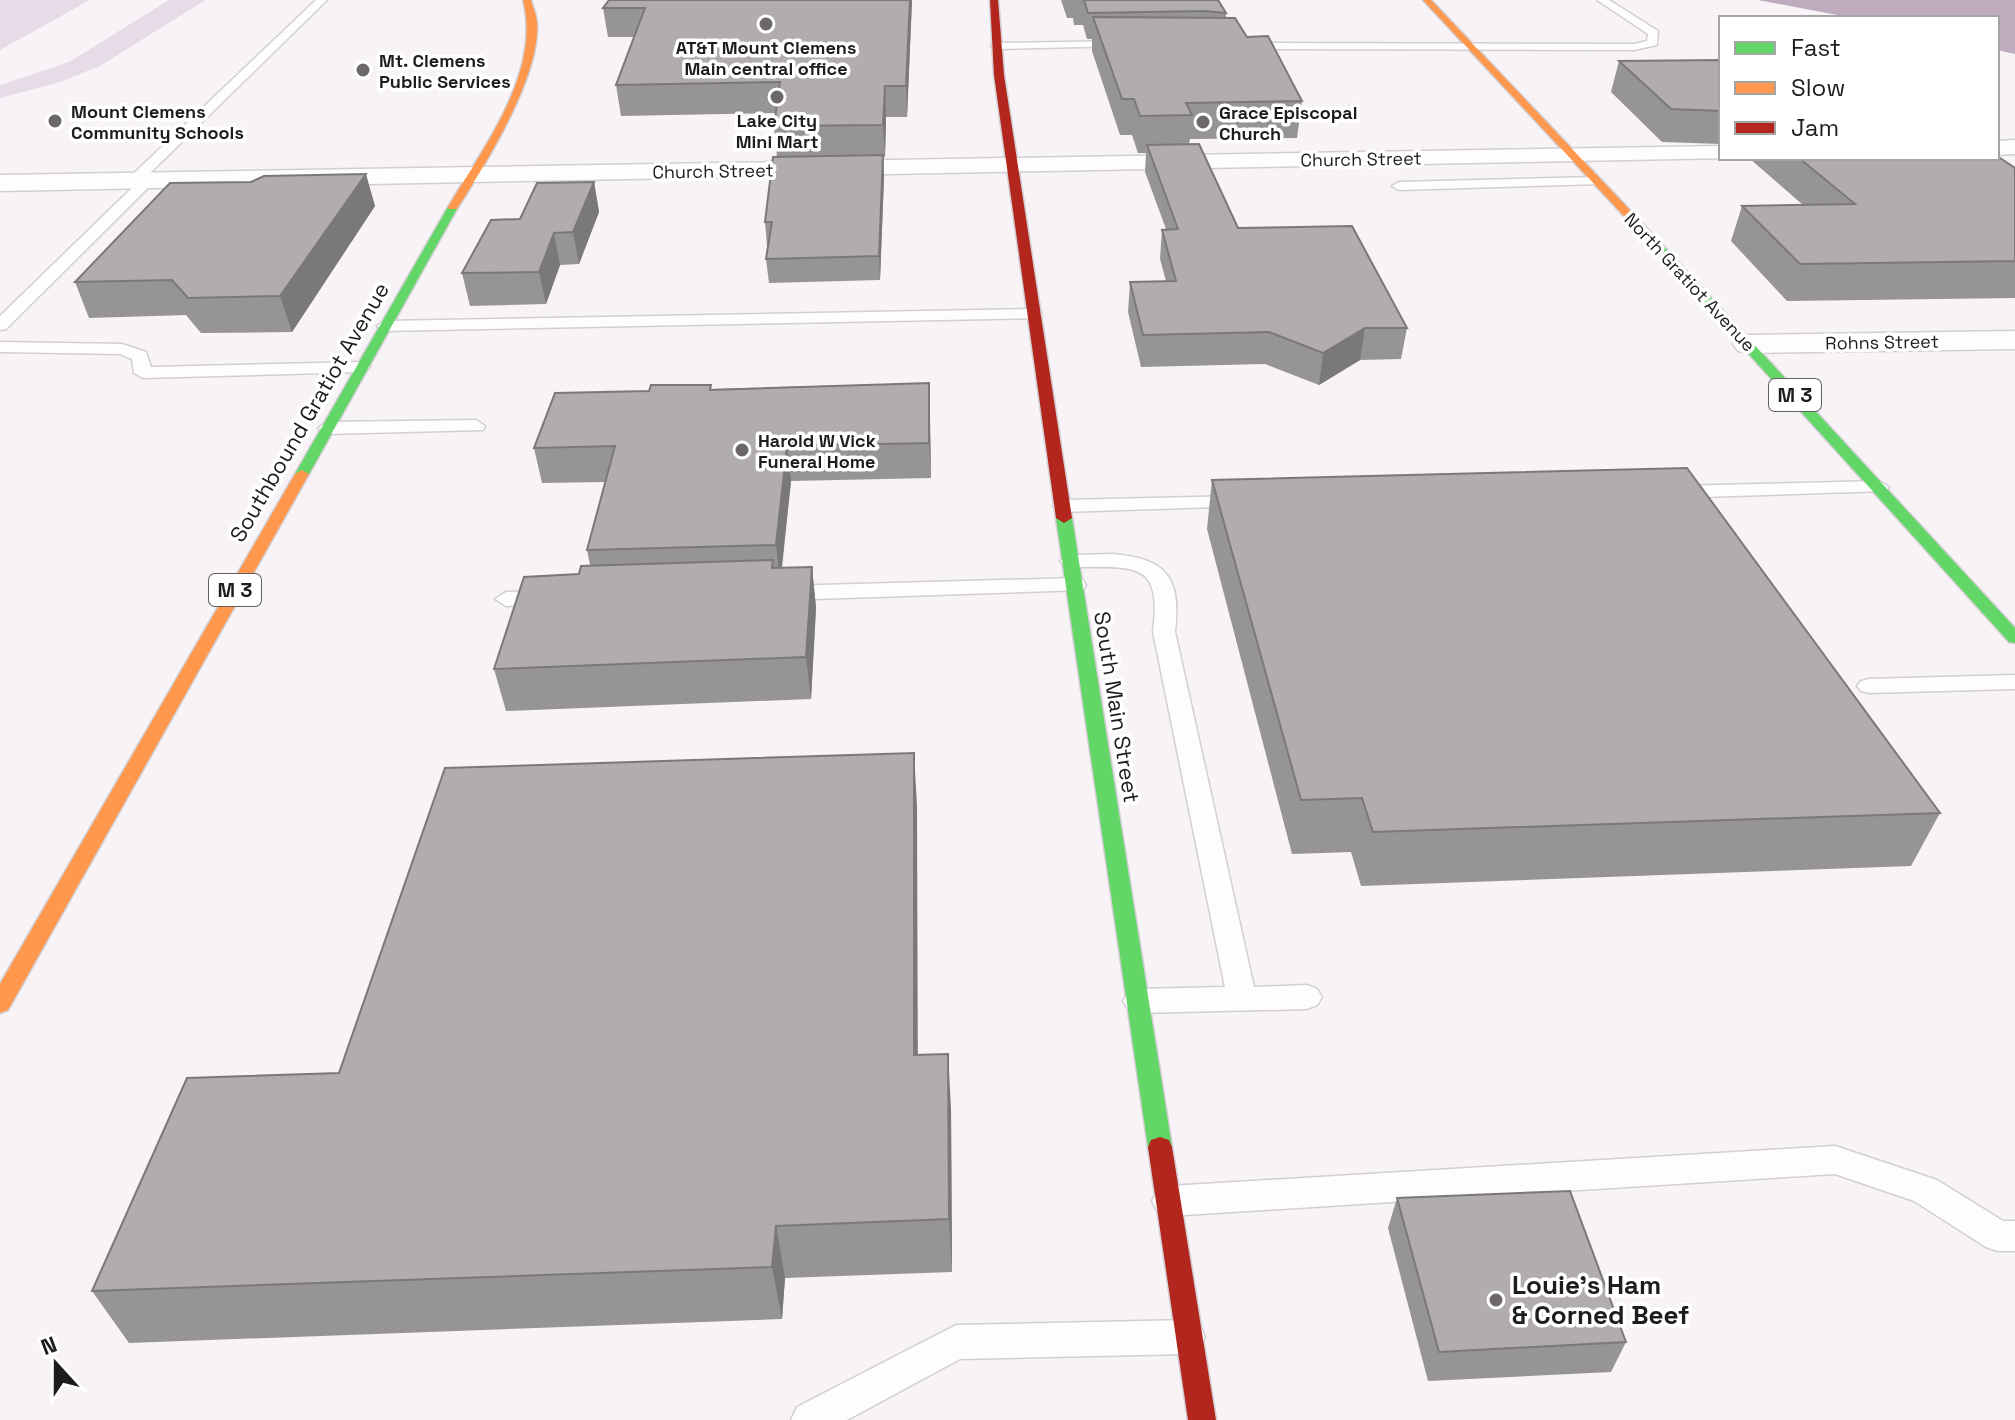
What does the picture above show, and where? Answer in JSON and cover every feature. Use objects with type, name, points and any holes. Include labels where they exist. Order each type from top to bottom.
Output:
[{"type":"main road","name":"Southbound Gratiot Avenue","points":[[0,1004],[471,176],[520,78],[527,57],[533,25],[527,0]]},
{"type":"main road","name":"South Main Street","points":[[994,0],[1011,166],[1202,1420]]},
{"type":"main road","name":"North Gratiot Avenue","points":[[1427,0],[1749,344],[2015,638]]},
{"type":"street","name":"Church Street","points":[[0,183],[1719,153]]},
{"type":"street","points":[[0,213],[33,183]]},
{"type":"street","name":"Rohns Street","points":[[1749,344],[2015,340]]},
{"type":"lane","points":[[0,325],[322,0]]},
{"type":"lane","points":[[1231,45],[1275,48],[1634,47],[1653,43],[1654,33],[1602,0]]},
{"type":"lane","points":[[997,46],[1143,44]]},
{"type":"lane","points":[[1399,186],[1595,181]]},
{"type":"lane","points":[[385,326],[1034,314]]},
{"type":"lane","points":[[0,347],[122,349],[140,356],[143,373],[361,367]]},
{"type":"lane","points":[[327,428],[476,426]]},
{"type":"lane","points":[[1658,493],[1879,487]]},
{"type":"lane","points":[[1063,506],[1265,502]]},
{"type":"lane","points":[[757,593],[1073,573],[1133,561],[1152,570],[1166,589],[1168,609],[1164,632],[1242,999]]},
{"type":"lane","points":[[506,599],[569,598]]},
{"type":"lane","points":[[1869,686],[2015,682]]},
{"type":"lane","points":[[1138,1001],[1307,997]]},
{"type":"lane","points":[[1169,1201],[1835,1160],[1925,1190],[1998,1236],[2015,1236]]},
{"type":"lane","points":[[810,1420],[956,1342],[1189,1337]]},
{"type":"shaded area","points":[[0,0],[90,0],[0,50]]},
{"type":"shaded area","points":[[169,0],[205,0],[100,66],[57,83],[0,98],[0,85],[69,62]]},
{"type":"shaded area","points":[[1758,0],[2015,0],[2015,54],[1999,50],[1999,16],[1842,16]]},
{"type":"building","points":[[609,0],[910,0],[906,86],[885,86],[883,125],[774,126],[780,82],[616,85],[645,8],[603,8]]},
{"type":"building","points":[[1084,0],[1218,0],[1226,13],[1088,13]]},
{"type":"building","points":[[1093,17],[1235,18],[1247,37],[1268,36],[1302,101],[1186,103],[1192,115],[1140,116],[1134,99],[1122,99]]},
{"type":"building","points":[[1719,60],[1719,111],[1671,109],[1619,61]]},
{"type":"building","points":[[1199,144],[1238,228],[1352,226],[1407,328],[1365,328],[1323,353],[1269,332],[1143,335],[1130,282],[1176,281],[1162,230],[1178,229],[1147,145]]},
{"type":"building","points":[[883,155],[879,256],[766,259],[772,222],[765,222],[773,157]]},
{"type":"building","points":[[1999,157],[2015,168],[2015,261],[1800,264],[1742,206],[1855,204],[1801,160],[1999,160]]},
{"type":"building","points":[[366,174],[280,296],[188,298],[172,280],[75,282],[170,183],[251,182],[264,176]]},
{"type":"building","points":[[594,182],[573,232],[554,233],[539,272],[462,273],[491,220],[520,219],[537,183]]},
{"type":"building","points":[[929,383],[929,443],[787,446],[776,545],[587,550],[615,446],[534,448],[555,393],[649,391],[651,385],[711,385],[710,390]]},
{"type":"building","points":[[1687,468],[1940,813],[1373,832],[1362,798],[1301,800],[1212,480]]},
{"type":"building","points":[[773,560],[772,568],[812,567],[806,657],[494,669],[524,577],[579,574],[581,566]]},
{"type":"building","points":[[914,753],[914,1055],[948,1054],[949,1219],[776,1226],[772,1267],[92,1291],[187,1078],[339,1073],[445,768]]},
{"type":"building","name":"Louie's Ham & Corned Beef","points":[[1570,1191],[1626,1342],[1439,1352],[1397,1198]]},
{"type":"traffic: fast","points":[[302,474],[453,207]]},
{"type":"traffic: fast","points":[[1640,227],[2015,638]]},
{"type":"traffic: fast","points":[[1064,518],[1160,1147]]},
{"type":"traffic: slow","points":[[453,207],[504,118],[525,68],[533,24],[527,0]]},
{"type":"traffic: slow","points":[[1427,0],[1640,227]]},
{"type":"traffic: slow","points":[[0,1004],[302,474]]},
{"type":"traffic: jam","points":[[994,0],[999,75],[1064,518]]},
{"type":"traffic: jam","points":[[1160,1147],[1202,1420]]},
{"type":"place","name":"AT&T Mount Clemens Main central office","points":[[766,24]]},
{"type":"place","name":"Mt. Clemens Public Services","points":[[363,70]]},
{"type":"place","name":"Lake City Mini Mart","points":[[777,97]]},
{"type":"place","name":"Mount Clemens Community Schools","points":[[55,121]]},
{"type":"place","name":"Grace Episcopal Church","points":[[1203,122]]},
{"type":"place","name":"Harold W Vick Funeral Home","points":[[742,450]]},
{"type":"place","name":"Louie's Ham & Corned Beef","points":[[1496,1300]]}]
